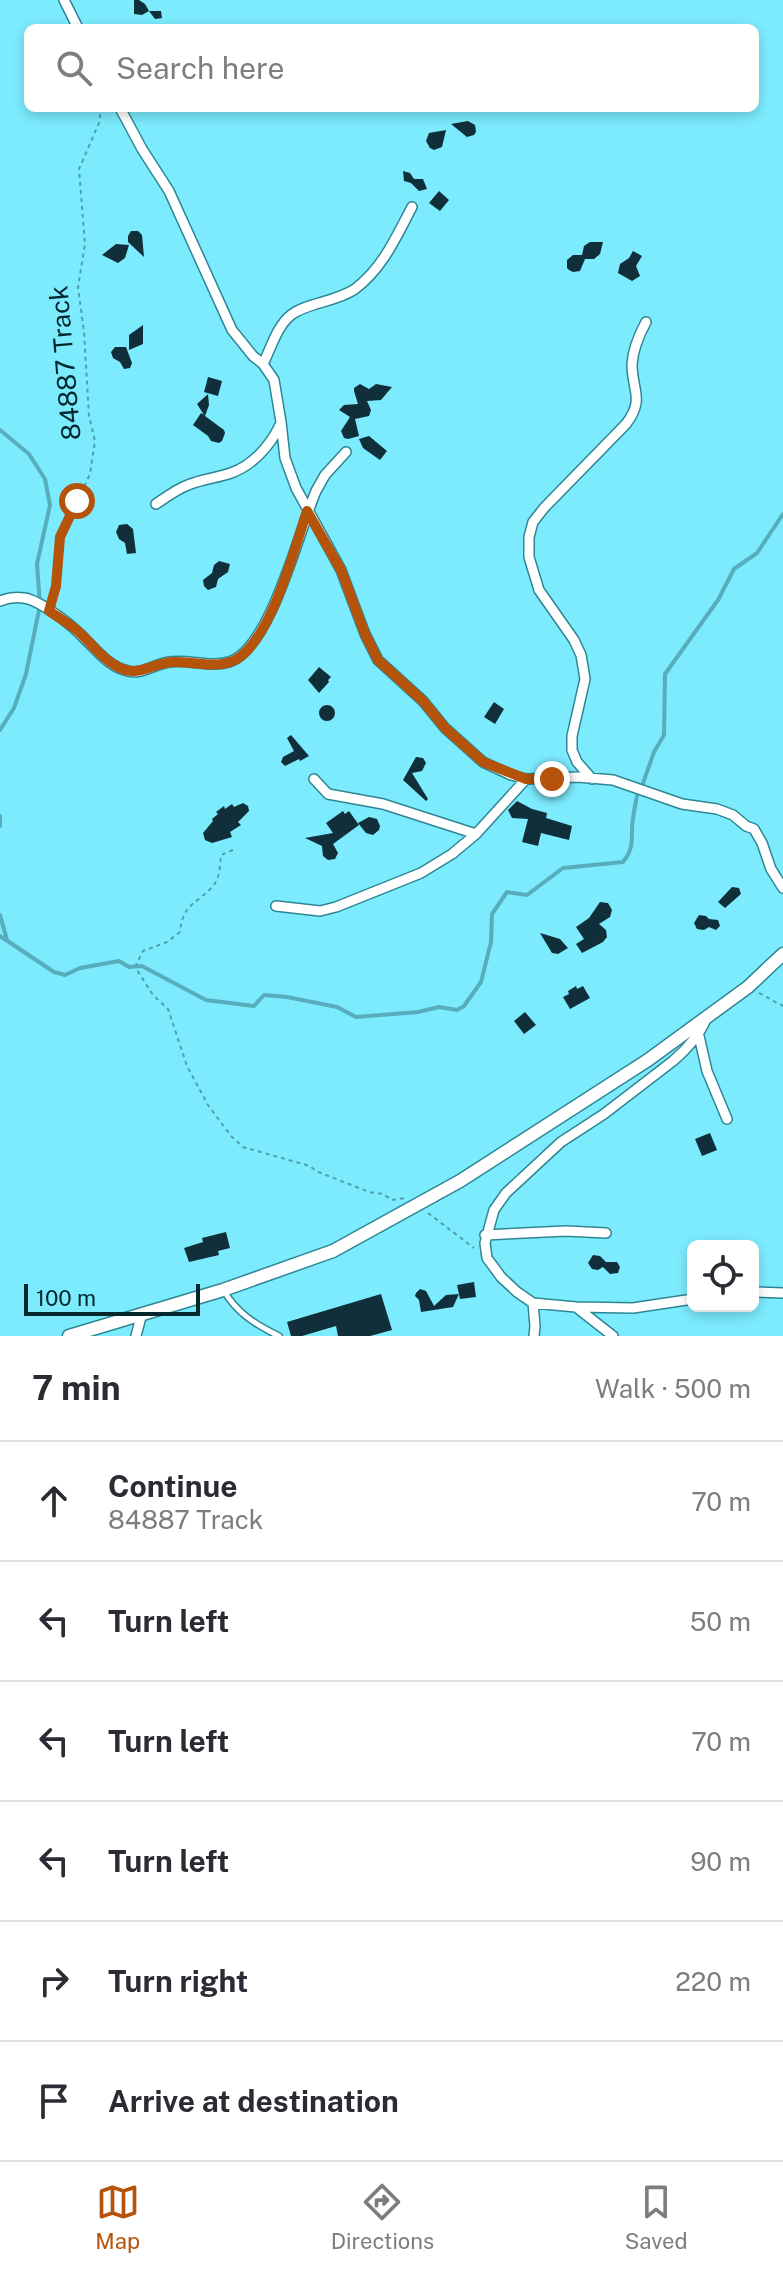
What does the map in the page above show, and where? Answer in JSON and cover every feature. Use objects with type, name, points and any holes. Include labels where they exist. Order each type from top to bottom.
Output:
[{"type":"street","points":[[64,0],[76,24]]},
{"type":"street","points":[[122,112],[169,191],[232,330],[274,380],[285,458],[307,511],[341,570],[378,660],[483,762],[526,779],[613,780],[682,804],[717,809],[733,815],[754,829],[783,888]]},
{"type":"street","points":[[263,364],[293,313],[342,296],[356,288],[379,266],[412,207]]},
{"type":"street","points":[[592,779],[577,762],[572,750],[572,736],[585,679],[581,655],[539,590],[529,557],[529,537],[533,522],[544,508],[635,411],[638,398],[632,365],[638,336],[646,322]]},
{"type":"street","points":[[156,504],[189,484],[246,465],[273,440],[281,422]]},
{"type":"street","points":[[0,601],[25,598],[49,611],[117,667],[131,673],[168,662],[222,664],[234,660],[253,643],[274,606],[307,511],[325,475],[346,452]]},
{"type":"street","points":[[314,779],[328,794],[383,804],[476,834]]},
{"type":"street","points":[[276,906],[320,911],[421,873],[452,854],[476,834],[526,779]]},
{"type":"street","points":[[69,1336],[223,1290],[333,1251],[460,1181],[648,1060],[748,987],[783,954]]},
{"type":"street","points":[[687,1300],[633,1308],[533,1303],[501,1277],[487,1258],[485,1235],[494,1210],[506,1193],[561,1142],[604,1114],[684,1052],[690,1042],[699,1036],[707,1017]]},
{"type":"street","points":[[699,1036],[707,1071],[727,1119]]},
{"type":"street","points":[[485,1235],[566,1231],[606,1233]]},
{"type":"street","points":[[759,1292],[783,1293]]},
{"type":"street","points":[[533,1303],[534,1336]]},
{"type":"street","points":[[576,1307],[613,1336]]},
{"type":"street","points":[[136,1336],[142,1313]]},
{"type":"lane","points":[[223,1290],[243,1315],[279,1336]]},
{"type":"path","name":"84887 Track","points":[[49,611],[56,586],[60,537],[90,474],[95,441],[89,416],[78,287],[85,244],[79,169],[99,123],[100,112]]},
{"type":"path","points":[[233,850],[221,855],[216,881],[187,909],[181,920],[180,932],[167,942],[143,951],[136,965],[144,984],[168,1009],[187,1066],[208,1105],[243,1147],[310,1166],[392,1200],[413,1198],[416,1204],[487,1258]]},
{"type":"path","points":[[748,987],[783,1006]]},
{"type":"building","points":[[134,0],[145,4],[149,11],[142,15],[134,14]]},
{"type":"building","points":[[149,11],[161,11],[162,18],[155,19]]},
{"type":"building","points":[[468,121],[475,125],[476,132],[467,137],[451,124]]},
{"type":"building","points":[[446,130],[442,147],[430,148],[426,141],[429,133]]},
{"type":"building","points":[[403,171],[410,173],[414,179],[423,179],[427,189],[419,191],[404,181]]},
{"type":"building","points":[[439,191],[449,200],[440,211],[429,203]]},
{"type":"building","points":[[131,231],[142,235],[144,257],[128,242]]},
{"type":"building","points":[[590,242],[603,242],[600,254],[594,259],[585,259],[580,271],[569,270],[567,260],[573,255],[582,255],[584,246]]},
{"type":"building","points":[[116,244],[129,245],[125,258],[118,263],[102,255]]},
{"type":"building","points":[[633,251],[642,256],[636,266],[640,276],[632,281],[618,273],[620,264]]},
{"type":"building","points":[[143,325],[143,344],[129,350],[129,335]]},
{"type":"building","points":[[115,347],[126,347],[132,363],[130,368],[124,369],[113,358],[111,352]]},
{"type":"building","points":[[208,377],[222,381],[218,396],[204,392]]},
{"type":"building","points":[[360,384],[369,389],[376,384],[392,387],[381,400],[367,401],[371,410],[369,416],[355,419],[359,436],[344,438],[341,431],[350,417],[339,410],[344,405],[358,404],[354,388]]},
{"type":"building","points":[[208,394],[209,405],[205,416],[225,433],[219,443],[211,441],[193,425],[201,413],[204,415],[197,404]]},
{"type":"building","points":[[369,436],[387,451],[380,460],[363,448],[359,439]]},
{"type":"building","points":[[127,524],[133,529],[136,553],[127,554],[125,543],[116,532],[119,525]]},
{"type":"building","points":[[219,561],[230,564],[228,572],[218,579],[216,587],[208,590],[203,580]]},
{"type":"building","points":[[319,667],[331,677],[319,693],[308,680]]},
{"type":"building","points":[[494,702],[504,709],[495,724],[484,717]]},
{"type":"building","points":[[324,705],[330,705],[335,713],[333,719],[324,721],[319,716],[319,710]]},
{"type":"building","points":[[291,735],[309,756],[285,766],[281,762],[283,757],[294,751],[287,738]]},
{"type":"building","points":[[416,757],[423,758],[426,763],[422,771],[412,773],[428,799],[426,801],[403,780]]},
{"type":"building","points":[[517,801],[547,813],[546,818],[572,826],[569,840],[541,833],[538,846],[522,842],[528,819],[512,818],[508,810]]},
{"type":"building","points":[[243,803],[249,811],[238,822],[241,825],[230,832],[232,837],[212,843],[205,840],[203,833],[218,814],[216,812],[224,806],[225,809],[232,804],[234,807]]},
{"type":"building","points":[[343,811],[345,814],[349,811],[359,825],[333,844],[338,853],[335,859],[328,860],[323,856],[322,846],[305,838],[333,833],[326,823]]},
{"type":"building","points":[[369,817],[377,819],[380,826],[373,835],[366,833],[358,823]]},
{"type":"building","points":[[732,887],[739,888],[741,894],[725,908],[718,902]]},
{"type":"building","points":[[600,902],[608,903],[612,910],[610,917],[599,924],[606,930],[607,937],[582,953],[576,944],[584,939],[576,927],[589,918]]},
{"type":"building","points":[[699,915],[718,920],[720,926],[716,930],[709,927],[697,929],[694,923]]},
{"type":"building","points":[[540,933],[560,939],[568,948],[558,954],[552,953]]},
{"type":"building","points":[[576,986],[577,989],[583,986],[590,998],[570,1009],[563,997]]},
{"type":"building","points":[[525,1012],[536,1025],[524,1034],[514,1021]]},
{"type":"building","points":[[710,1133],[717,1150],[702,1156],[695,1139]]},
{"type":"building","points":[[226,1232],[230,1248],[218,1251],[219,1255],[189,1262],[184,1248],[203,1242],[202,1238]]},
{"type":"building","points":[[593,1255],[600,1256],[606,1262],[617,1262],[620,1267],[618,1273],[610,1274],[603,1267],[592,1269],[588,1263]]},
{"type":"building","points":[[474,1282],[476,1297],[460,1299],[457,1285]]},
{"type":"building","points":[[420,1289],[426,1291],[434,1306],[446,1295],[459,1294],[453,1307],[421,1312],[415,1296]]},
{"type":"building","points":[[381,1294],[392,1330],[370,1336],[338,1336],[336,1326],[291,1336],[287,1322]]},
{"type":"waterway","points":[[0,430],[29,454],[45,479],[50,505],[37,564],[40,605],[26,674],[14,708],[0,730]]},
{"type":"waterway","points":[[642,786],[654,752],[664,735],[665,674],[718,600],[734,569],[757,553],[783,514]]},
{"type":"waterway","points":[[0,936],[54,972],[65,975],[80,968],[119,961],[129,967],[142,966],[206,1000],[254,1006],[264,995],[287,997],[337,1007],[356,1017],[418,1012],[439,1007],[457,1010],[464,1006],[481,982],[491,942],[492,914],[507,892],[527,895],[563,868],[623,862],[631,847],[637,796]]},
{"type":"waterway","points":[[0,816],[0,826]]},
{"type":"waterway","points":[[0,915],[7,940]]},
{"type":"route","points":[[77,501],[60,537],[56,586],[49,611],[117,667],[131,673],[168,662],[222,664],[243,654],[253,643],[274,606],[307,511],[341,570],[378,660],[483,762],[526,779],[552,779]]}]
